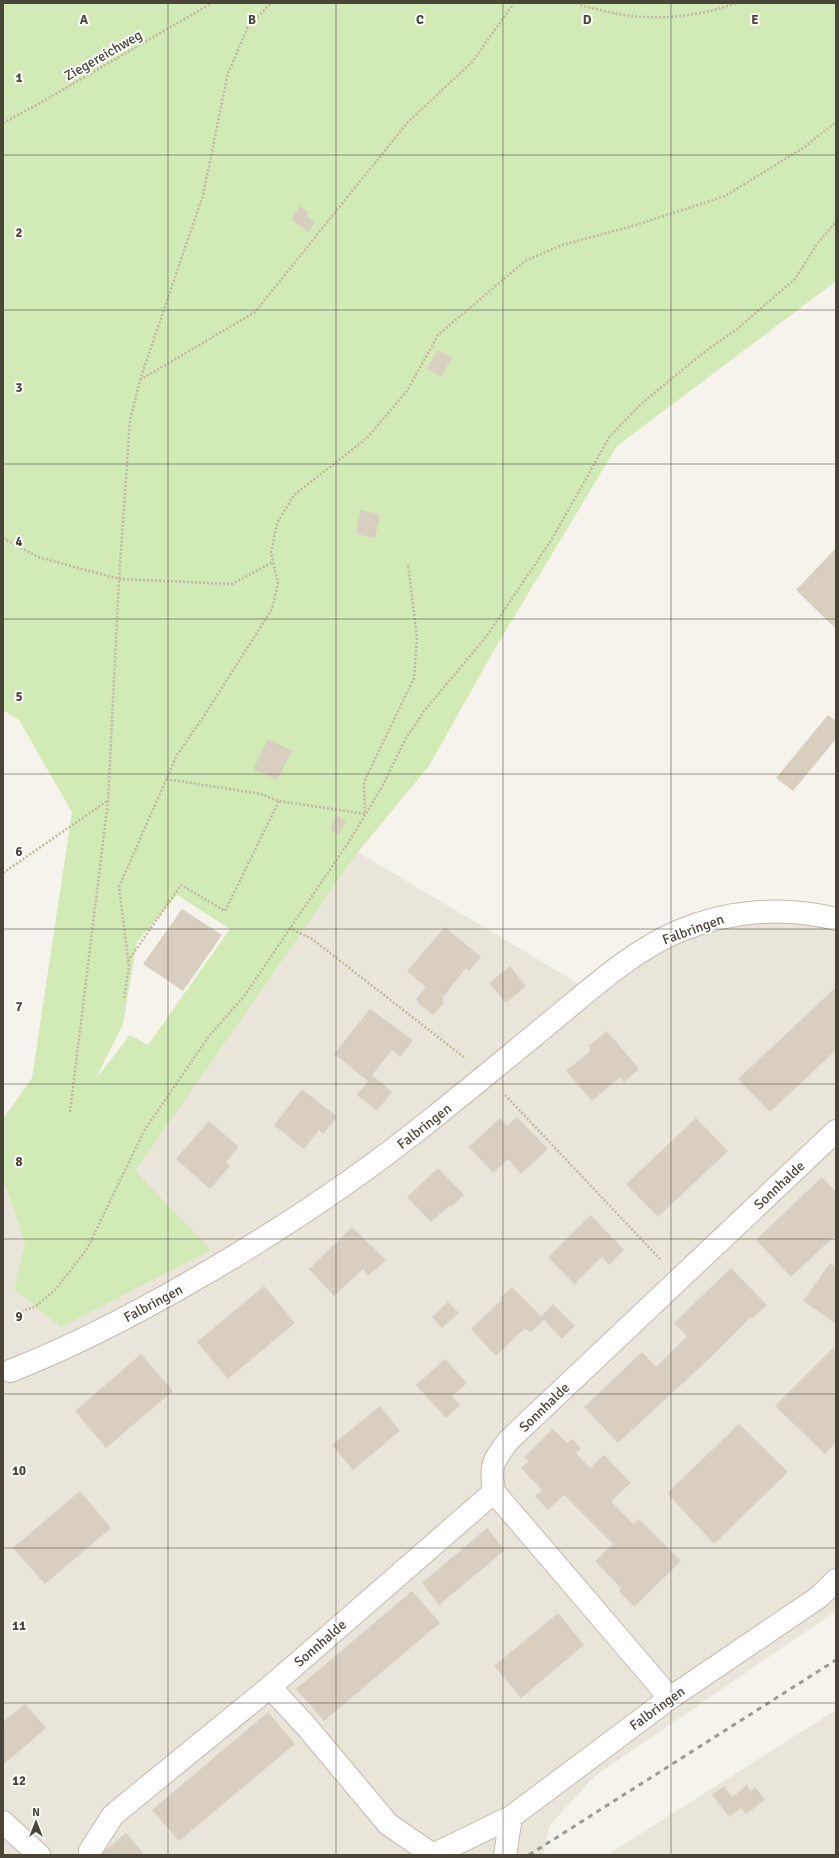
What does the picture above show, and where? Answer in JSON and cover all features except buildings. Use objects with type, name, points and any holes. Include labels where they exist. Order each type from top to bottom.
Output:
[{"type":"street","name":"Falbringen","points":[[10,1371],[58,1352],[157,1302],[238,1255],[313,1207],[404,1142],[589,990],[656,943],[680,931],[725,917],[760,912],[791,912],[836,919]]},
{"type":"street","name":"Sonnhalde","points":[[90,1852],[113,1815],[270,1687],[494,1492],[491,1471],[497,1455],[509,1440],[836,1131]]},
{"type":"street","points":[[494,1492],[670,1698]]},
{"type":"street","name":"Falbringen","points":[[511,1817],[670,1698],[812,1601],[836,1580]]},
{"type":"street","points":[[270,1687],[306,1726],[388,1824],[433,1855],[511,1817]]},
{"type":"street","points":[[505,1855],[511,1817]]},
{"type":"street","points":[[3,1822],[39,1855]]},
{"type":"path","name":"Ziegereichweg","points":[[3,123],[212,3]]},
{"type":"path","points":[[70,1112],[108,801],[119,579],[130,420],[140,380],[203,194],[228,73],[248,27],[271,3]]},
{"type":"path","points":[[140,380],[255,312],[407,123],[472,62],[514,3]]},
{"type":"path","points":[[577,3],[620,15],[669,18],[714,11],[736,3]]},
{"type":"path","points":[[124,998],[129,967],[120,887],[177,755],[204,716],[272,609],[278,583],[271,553],[277,523],[294,495],[367,438],[407,391],[438,335],[525,261],[562,245],[636,225],[725,196],[803,148],[836,122]]},
{"type":"path","points":[[21,1311],[35,1307],[55,1290],[86,1249],[144,1131],[155,1113],[209,1036],[245,995],[350,840],[382,787],[404,740],[424,710],[486,637],[552,539],[610,436],[641,404],[703,353],[737,329],[795,279],[817,244],[836,222]]},
{"type":"path","points":[[3,538],[38,557],[119,579],[232,584],[273,562]]},
{"type":"path","points":[[365,814],[364,782],[414,678],[417,638],[408,564]]},
{"type":"path","points":[[166,779],[262,794],[279,801],[365,814]]},
{"type":"path","points":[[3,873],[108,801]]},
{"type":"path","points":[[128,961],[181,885],[225,911],[279,801]]},
{"type":"path","points":[[289,928],[312,939],[469,1062]]},
{"type":"path","points":[[506,1096],[678,1279]]},
{"type":"shaded area","points":[[358,852],[589,990],[700,924],[836,919],[836,1611],[595,1776],[550,1825],[543,1855],[3,1855],[3,1178],[25,1243],[14,1289],[211,1250],[134,1171]]},
{"type":"shaded area","points":[[836,1710],[836,1855],[607,1855]]},
{"type":"green space","points":[[3,3],[836,3],[836,281],[617,446],[493,652],[429,766],[358,852],[135,1171],[211,1250],[61,1327],[14,1289],[25,1243],[3,1178],[3,1119],[32,1078],[72,812],[19,720],[3,710]],"holes":[[[177,895],[230,929],[148,1045],[130,1035],[95,1080],[123,1024],[137,942]]]},
{"type":"railway","points":[[529,1855],[836,1660]]}]
